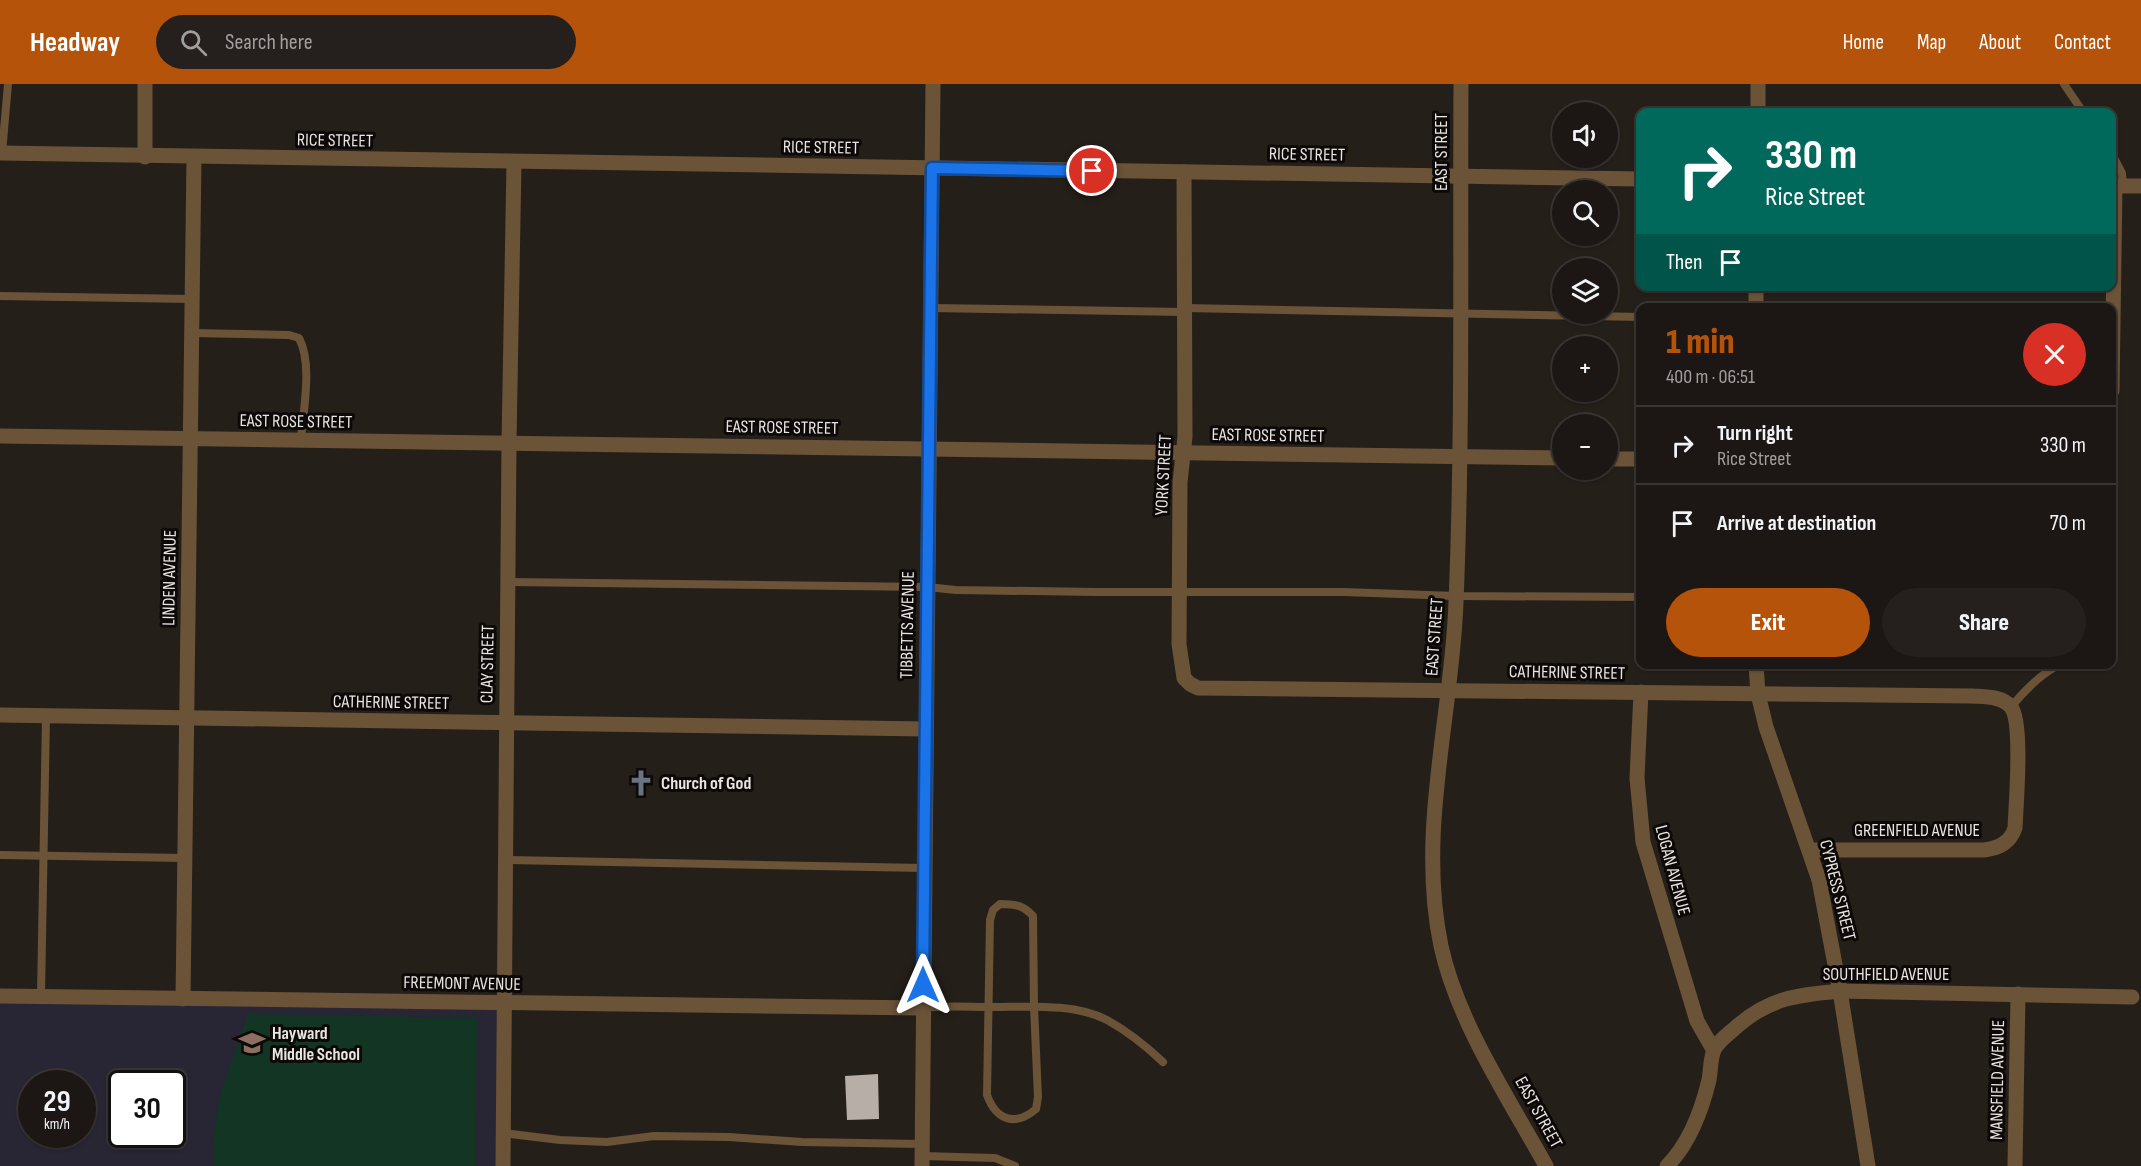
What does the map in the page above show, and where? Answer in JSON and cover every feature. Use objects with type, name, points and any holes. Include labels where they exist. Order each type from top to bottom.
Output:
[{"type":"street","points":[[145,84],[145,157]]},
{"type":"street","name":"TIBBETTS AVENUE","points":[[922,1155],[933,84]]},
{"type":"street","name":"EAST STREET","points":[[1461,84],[1456,596],[1449,690],[1434,810],[1432,864],[1434,902],[1441,947],[1462,1009],[1546,1166]]},
{"type":"street","points":[[1758,84],[1758,108]]},
{"type":"street","name":"RICE STREET","points":[[1,153],[1636,179]]},
{"type":"street","name":"LINDEN AVENUE","points":[[183,999],[195,157]]},
{"type":"street","name":"CLAY STREET","points":[[503,1166],[509,443],[514,162]]},
{"type":"street","name":"YORK STREET","points":[[1184,172],[1185,437],[1180,483],[1179,591],[1179,644],[1182,671],[1190,684],[1198,688],[1283,689]]},
{"type":"street","points":[[2116,220],[2117,186],[2141,186]]},
{"type":"street","name":"EAST ROSE STREET","points":[[0,436],[1552,458]]},
{"type":"street","points":[[1618,459],[1636,459]]},
{"type":"street","name":"CYPRESS STREET","points":[[1756,669],[1758,694],[1766,727],[1819,880],[1840,991],[1868,1166]]},
{"type":"street","name":"CATHERINE STREET","points":[[1283,689],[1972,696],[1992,697],[2011,707]]},
{"type":"street","name":"LOGAN AVENUE","points":[[1641,692],[1637,778],[1643,842],[1697,1021],[1713,1049]]},
{"type":"street","name":"GREENFIELD AVENUE","points":[[1810,850],[1984,850],[1997,848],[2006,843],[2015,828],[2018,732],[2016,716],[2011,707]]},
{"type":"street","name":"CATHERINE STREET","points":[[0,715],[925,729]]},
{"type":"street","name":"SOUTHFIELD AVENUE","points":[[1713,1049],[1748,1016],[1763,1007],[1780,1000],[1810,994],[1840,991],[2132,997]]},
{"type":"street","name":"MANSFIELD AVENUE","points":[[2015,1166],[2018,994]]},
{"type":"street","name":"FREEMONT AVENUE","points":[[0,996],[923,1008]]},
{"type":"street","points":[[1667,1166],[1688,1136],[1700,1109],[1713,1049]]},
{"type":"lane","points":[[1,153],[8,84]]},
{"type":"lane","points":[[2064,84],[2080,108]]},
{"type":"lane","points":[[2116,162],[2122,173],[2117,186]]},
{"type":"lane","points":[[0,296],[192,299]]},
{"type":"lane","points":[[931,308],[1636,317]]},
{"type":"lane","points":[[192,333],[289,335],[299,338],[304,347],[306,360],[301,440]]},
{"type":"lane","points":[[508,582],[1636,597]]},
{"type":"lane","points":[[2011,707],[2045,669]]},
{"type":"lane","points":[[41,996],[46,716]]},
{"type":"lane","points":[[0,855],[185,858]]},
{"type":"lane","points":[[506,860],[924,868]]},
{"type":"lane","points":[[1000,904],[1014,904],[1025,908],[1033,916],[1038,1098],[1035,1109],[1019,1120],[1000,1115],[990,1104],[987,1095],[988,1007],[990,920],[993,910],[1000,904]]},
{"type":"lane","points":[[923,1008],[945,1005],[1034,1007],[1087,1013],[1106,1020],[1148,1048],[1163,1062]]},
{"type":"lane","points":[[503,1133],[560,1140],[607,1142],[654,1136],[729,1137],[802,1142],[922,1155],[995,1158],[1015,1166]]},
{"type":"shaded area","name":"Hayward Middle School","points":[[0,996],[505,1003],[503,1166],[0,1166]]},
{"type":"green space","points":[[248,1014],[477,1018],[475,1166],[213,1166],[213,1142],[219,1098]]},
{"type":"building","points":[[878,1074],[879,1119],[847,1120],[845,1076]]},
{"type":"place","name":"Church of God","points":[[641,783]]},
{"type":"place","name":"Hayward Middle School","points":[[252,1043]]},
{"type":"route","points":[[923,985],[932,168],[1092,171]]}]
